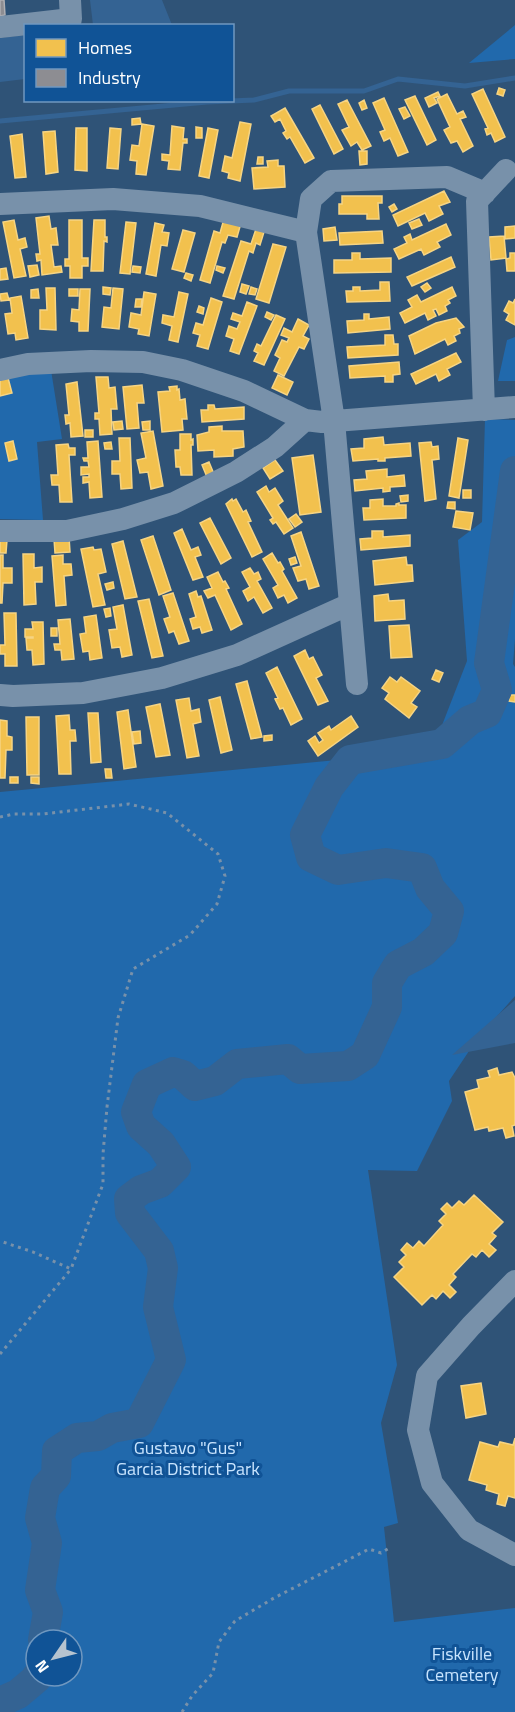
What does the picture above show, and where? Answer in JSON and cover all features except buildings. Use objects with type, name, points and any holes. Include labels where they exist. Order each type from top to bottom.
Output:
[{"type":"lane","points":[[27,24],[71,19],[70,0]]},
{"type":"lane","points":[[0,27],[24,24]]},
{"type":"lane","points":[[484,410],[477,201],[506,170]]},
{"type":"lane","points":[[357,684],[334,421],[306,232],[311,200],[331,181],[447,177],[484,193]]},
{"type":"lane","points":[[0,204],[113,199],[200,206],[306,232]]},
{"type":"lane","points":[[0,370],[28,364],[92,361],[143,362],[182,370],[244,391],[305,420],[322,422],[515,407]]},
{"type":"lane","points":[[0,531],[67,531],[123,519],[174,503],[236,472],[275,447],[305,420]]},
{"type":"lane","points":[[0,695],[84,693],[162,678],[237,655],[351,604]]},
{"type":"lane","points":[[515,1281],[427,1376],[418,1430],[432,1483],[469,1530],[515,1555]]},
{"type":"path","points":[[0,817],[129,804],[167,813],[218,854],[225,876],[217,904],[190,934],[133,969],[118,1018],[107,1107],[103,1184],[71,1269],[0,1354]]},
{"type":"path","points":[[0,1241],[33,1251],[71,1269]]},
{"type":"path","points":[[182,1712],[192,1696],[213,1673],[219,1642],[235,1621],[274,1598],[369,1549],[381,1553],[392,1547]]},
{"type":"green space","points":[[515,25],[515,59],[469,63]]},
{"type":"green space","points":[[515,337],[515,381],[498,381],[507,340]]},
{"type":"green space","points":[[51,370],[62,439],[37,442],[43,520],[0,519],[0,378]]},
{"type":"green space","name":"Gustavo \"Gus\" Garcia District Park","points":[[485,419],[515,420],[513,664],[515,667],[515,996],[477,1039],[449,1081],[452,1101],[417,1171],[368,1170],[397,1365],[381,1423],[398,1523],[384,1527],[394,1622],[515,1608],[515,1712],[0,1712],[0,792],[432,751],[467,661],[458,540],[482,522]]},
{"type":"shaded area","points":[[90,0],[162,0],[172,24],[93,24]]},
{"type":"shaded area","points":[[24,35],[24,79],[0,82],[0,38]]},
{"type":"shaded area","points":[[515,1000],[515,1043],[452,1055]]},
{"type":"waterway","points":[[234,101],[254,100],[289,91],[364,91],[398,79],[465,86],[515,78]]},
{"type":"waterway","points":[[0,121],[207,102]]},
{"type":"waterway","points":[[45,1628],[48,1612],[40,1590],[47,1543],[40,1518],[45,1488],[56,1476],[57,1451],[77,1438],[98,1436],[112,1428],[139,1423],[171,1360],[158,1307],[163,1268],[159,1251],[130,1213],[129,1199],[141,1190],[160,1183],[176,1167],[161,1144],[141,1126],[136,1112],[147,1084],[173,1072],[183,1075],[195,1086],[215,1081],[237,1064],[288,1059],[300,1069],[348,1066],[365,1055],[387,1007],[387,983],[398,965],[423,952],[443,933],[449,911],[430,888],[422,868],[386,863],[338,870],[311,857],[305,835],[329,787],[350,760],[442,744],[470,720],[487,713],[497,690],[489,663],[515,471]]},
{"type":"waterway","points":[[0,1702],[25,1688]]},
{"type":"park label","name":"Fiskville Cemetery","points":[[462,1663]]}]
